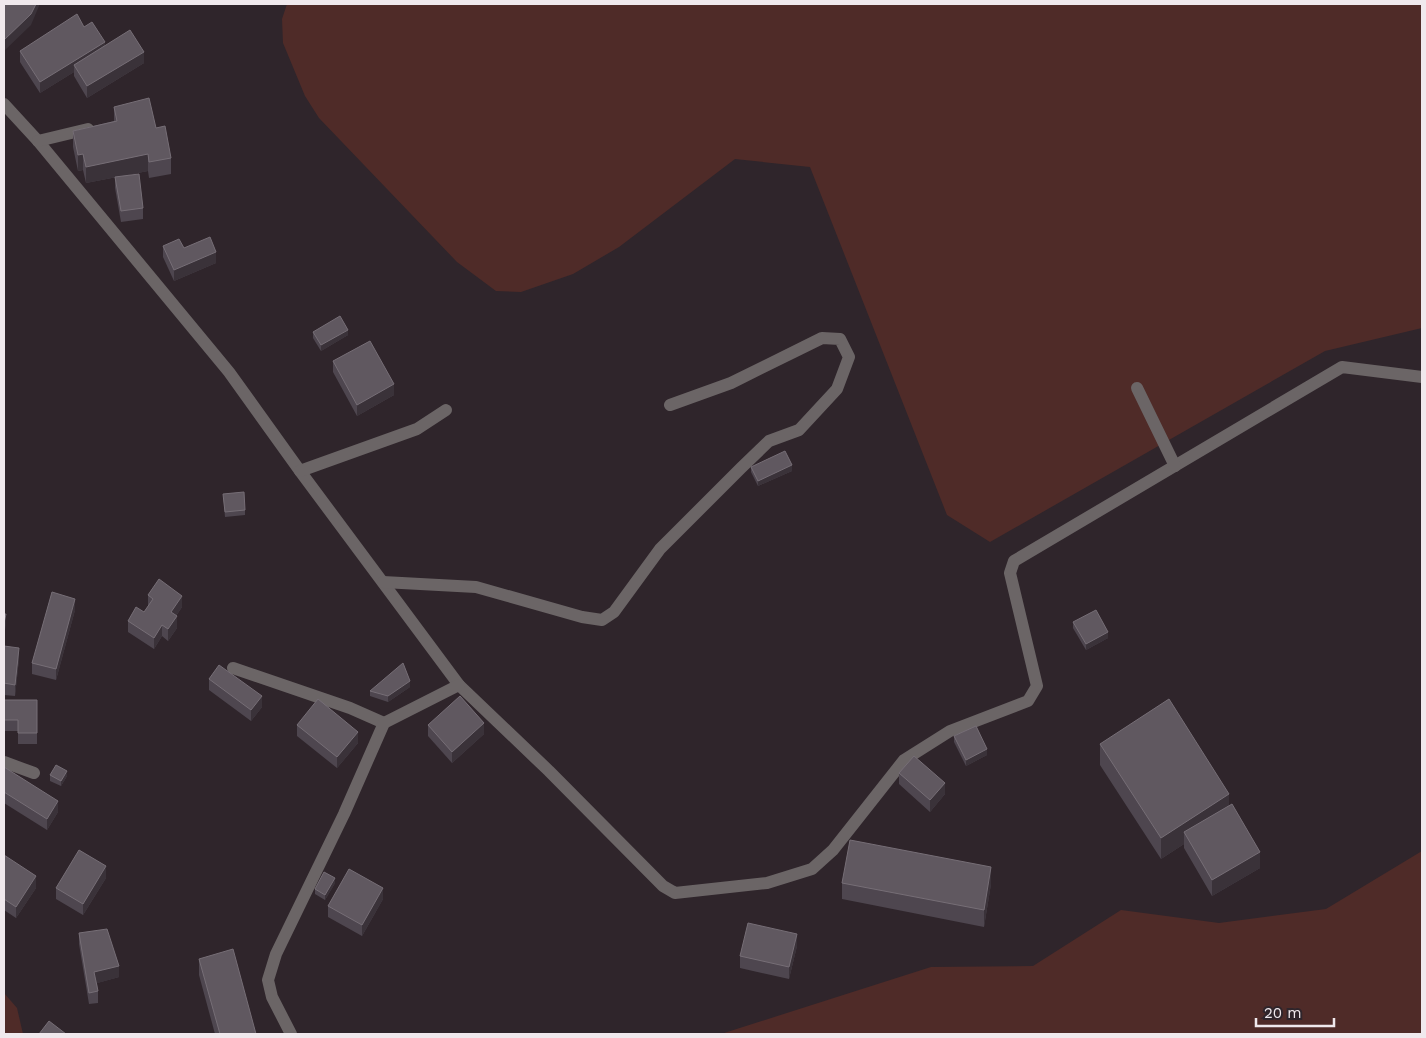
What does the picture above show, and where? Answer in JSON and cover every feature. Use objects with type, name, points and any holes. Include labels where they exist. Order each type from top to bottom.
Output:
[{"type":"street","points":[[5,108],[38,141],[229,372],[459,685],[549,771],[663,886],[675,893],[744,886],[786,878],[812,869],[833,850],[904,760],[950,731],[1028,701],[1037,686],[1010,573],[1014,561],[1342,367],[1422,377]]},
{"type":"street","points":[[38,141],[99,126]]},
{"type":"street","points":[[383,582],[476,588],[582,617],[602,620],[614,612],[660,549],[741,468],[769,441],[799,430],[837,389],[849,357],[840,339],[822,338],[731,383],[670,405]]},
{"type":"street","points":[[1138,388],[1175,466]]},
{"type":"street","points":[[300,471],[417,429],[446,410]]},
{"type":"street","points":[[233,668],[350,708],[384,723]]},
{"type":"street","points":[[291,1034],[272,997],[268,980],[276,954],[344,814],[384,723],[459,685]]},
{"type":"street","points":[[4,762],[34,773]]},
{"type":"shaded area","points":[[287,4],[1422,4],[1422,328],[1325,351],[990,542],[947,515],[810,167],[735,159],[619,247],[573,274],[521,292],[496,291],[457,262],[319,118],[305,96],[283,43],[282,19]]},
{"type":"shaded area","points":[[1422,851],[1422,1034],[721,1034],[931,967],[1033,966],[1121,910],[1219,923],[1326,909]]},
{"type":"shaded area","points":[[4,993],[17,1008],[23,1034],[4,1034]]},
{"type":"building","points":[[4,4],[36,4],[31,14],[4,40]]},
{"type":"building","points":[[77,14],[84,27],[92,22],[105,42],[40,82],[20,51]]},
{"type":"building","points":[[130,30],[144,52],[87,86],[74,65]]},
{"type":"building","points":[[149,98],[156,128],[165,126],[171,158],[149,162],[148,154],[86,167],[83,154],[78,155],[73,131],[117,121],[114,107]]},
{"type":"building","points":[[139,174],[143,208],[121,211],[115,177]]},
{"type":"building","points":[[210,237],[216,252],[174,270],[163,246],[179,239],[184,248]]},
{"type":"building","points":[[340,316],[348,330],[321,345],[313,332]]},
{"type":"building","points":[[370,341],[394,384],[357,405],[333,361]]},
{"type":"building","points":[[785,451],[792,465],[758,481],[751,467]]},
{"type":"building","points":[[244,492],[245,510],[225,512],[223,494]]},
{"type":"building","points":[[159,579],[182,596],[171,612],[177,616],[168,629],[162,625],[154,638],[128,621],[136,607],[144,612],[153,599],[148,595]]},
{"type":"building","points":[[52,592],[75,599],[56,669],[32,663]]},
{"type":"building","points":[[1096,610],[1108,632],[1086,644],[1073,622]]},
{"type":"building","points":[[4,646],[19,648],[15,685],[4,683]]},
{"type":"building","points":[[403,663],[410,681],[388,696],[370,691]]},
{"type":"building","points":[[219,665],[262,696],[251,710],[209,679]]},
{"type":"building","points":[[460,696],[484,723],[452,752],[428,725]]},
{"type":"building","points":[[318,699],[358,732],[337,757],[297,725]]},
{"type":"building","points":[[1169,699],[1229,794],[1161,838],[1100,744]]},
{"type":"building","points":[[4,700],[37,700],[37,733],[18,733],[18,720],[4,720]]},
{"type":"building","points":[[976,726],[987,749],[966,760],[954,736]]},
{"type":"building","points":[[914,756],[945,783],[930,800],[899,773]]},
{"type":"building","points":[[56,765],[67,771],[61,781],[50,775]]},
{"type":"building","points":[[4,767],[58,801],[47,819],[4,792]]},
{"type":"building","points":[[1232,804],[1260,852],[1212,880],[1184,832]]},
{"type":"building","points":[[850,840],[991,867],[984,910],[842,883]]},
{"type":"building","points":[[79,850],[106,866],[83,904],[56,888]]},
{"type":"building","points":[[4,855],[36,876],[16,907],[4,899]]},
{"type":"building","points":[[349,869],[383,888],[362,925],[328,906]]},
{"type":"building","points":[[324,872],[335,878],[325,895],[315,889]]},
{"type":"building","points":[[748,923],[797,934],[789,967],[740,956]]},
{"type":"building","points":[[107,929],[119,966],[94,972],[98,991],[89,993],[79,933]]},
{"type":"building","points":[[233,949],[256,1034],[220,1034],[199,959]]},
{"type":"building","points":[[49,1021],[66,1034],[39,1034]]}]
